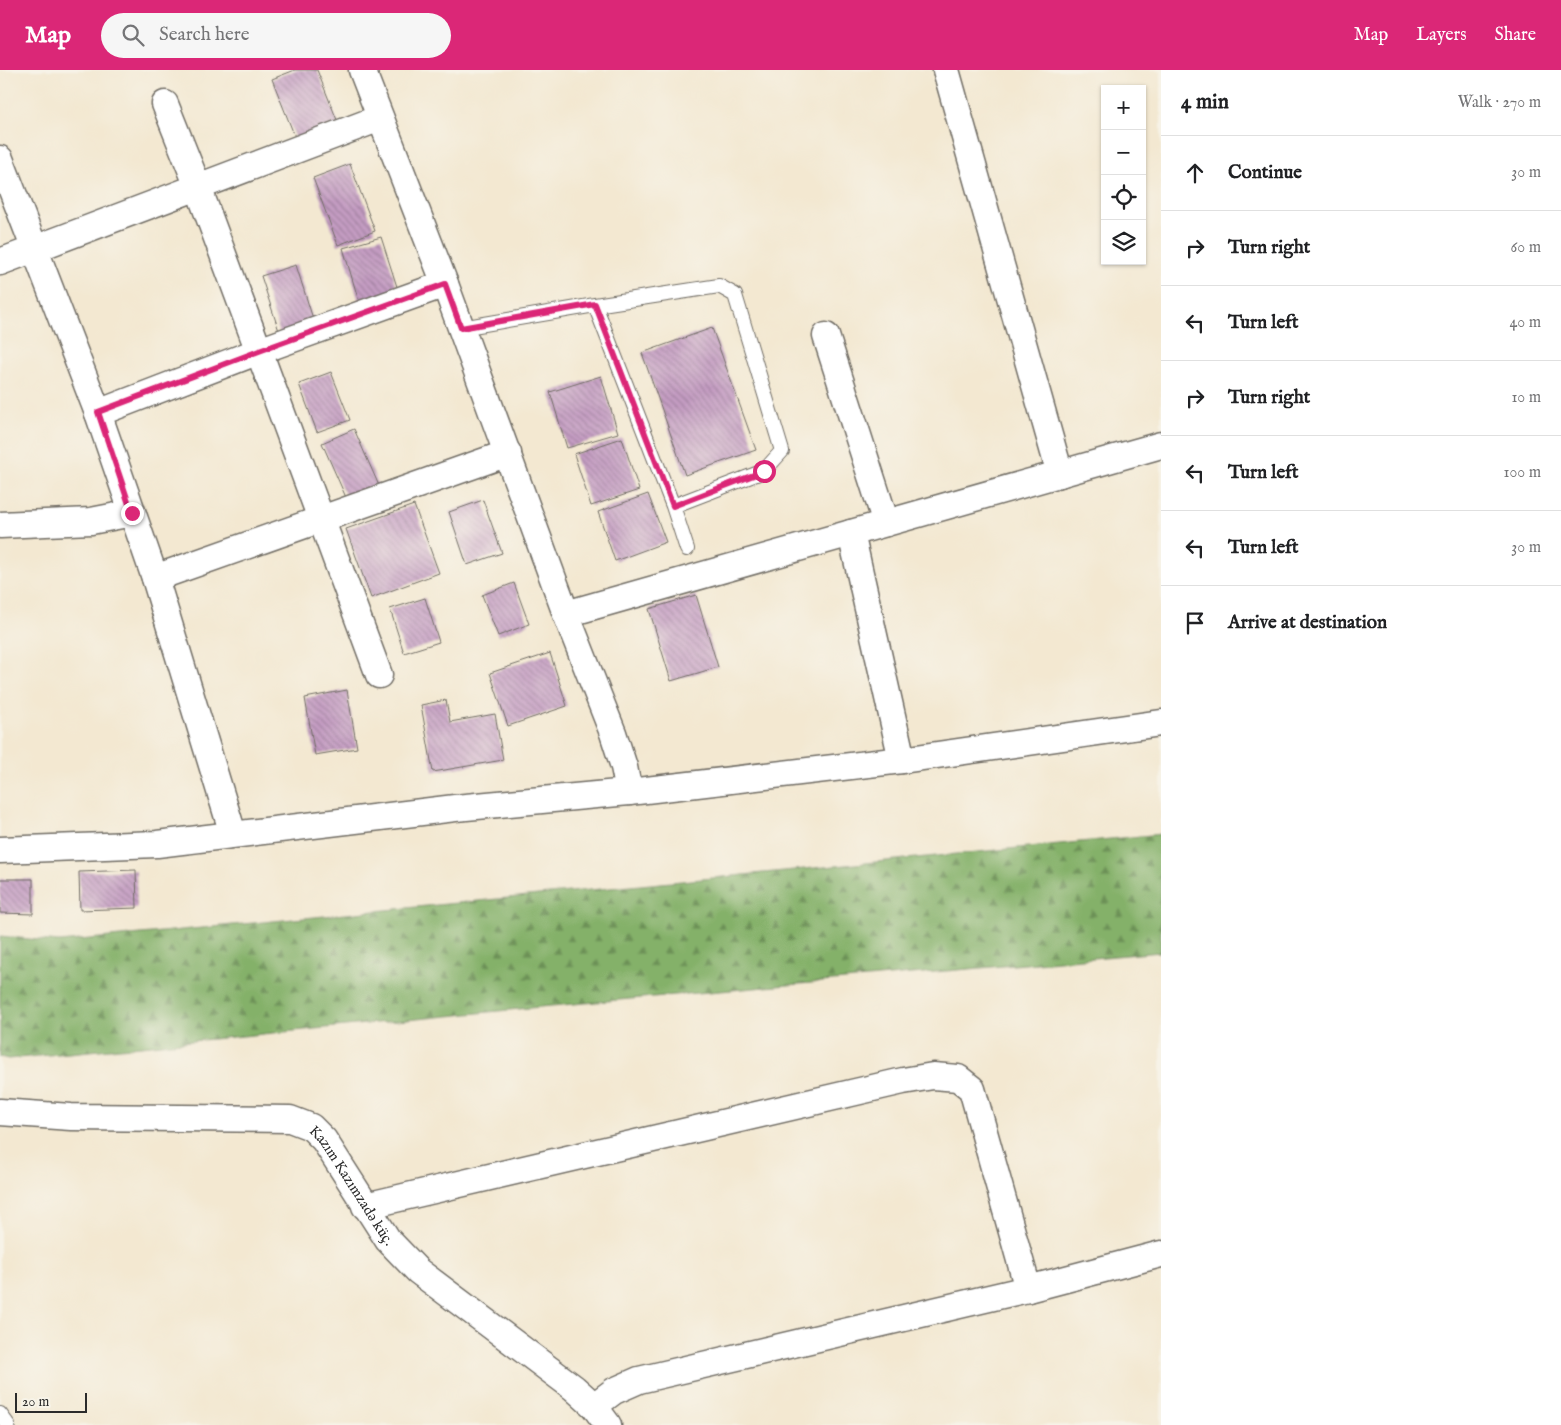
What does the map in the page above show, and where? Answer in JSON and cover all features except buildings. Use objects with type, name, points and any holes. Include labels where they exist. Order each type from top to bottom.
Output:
[{"type":"street","points":[[362,70],[445,284],[566,614],[612,733],[624,767],[629,792]]},
{"type":"street","points":[[946,70],[1060,474]]},
{"type":"street","points":[[164,104],[198,187],[379,675]]},
{"type":"street","points":[[0,262],[380,118]]},
{"type":"street","points":[[0,159],[98,412],[154,578],[233,834]]},
{"type":"street","points":[[98,412],[259,351],[445,284]]},
{"type":"street","points":[[826,336],[886,523]]},
{"type":"street","points":[[566,614],[1161,445]]},
{"type":"street","points":[[154,578],[508,453]]},
{"type":"street","points":[[0,525],[91,521],[132,513]]},
{"type":"street","points":[[851,533],[902,760]]},
{"type":"street","points":[[0,850],[157,844],[455,808],[629,792],[902,760],[1161,723]]},
{"type":"street","points":[[365,1206],[903,1082],[933,1076],[958,1078],[972,1089],[1028,1288]]},
{"type":"street","name":"Kazım Kazımzadə küç.","points":[[0,1112],[71,1118],[290,1120],[311,1127],[324,1140],[388,1240],[418,1271],[574,1388],[601,1415]]},
{"type":"street","points":[[601,1415],[614,1391],[639,1380],[1028,1288],[1161,1254]]},
{"type":"lane","points":[[461,328],[595,304],[720,286],[735,295],[782,451],[764,471],[673,506]]},
{"type":"lane","points":[[595,304],[688,549]]},
{"type":"lane","points":[[0,1414],[8,1425]]},
{"type":"green space","points":[[1161,834],[1161,952],[540,1007],[8,1059],[0,1057],[0,936],[59,942]]},
{"type":"route","points":[[132,513],[98,412],[259,351],[445,284],[461,328],[595,304],[673,506],[764,471]]}]
